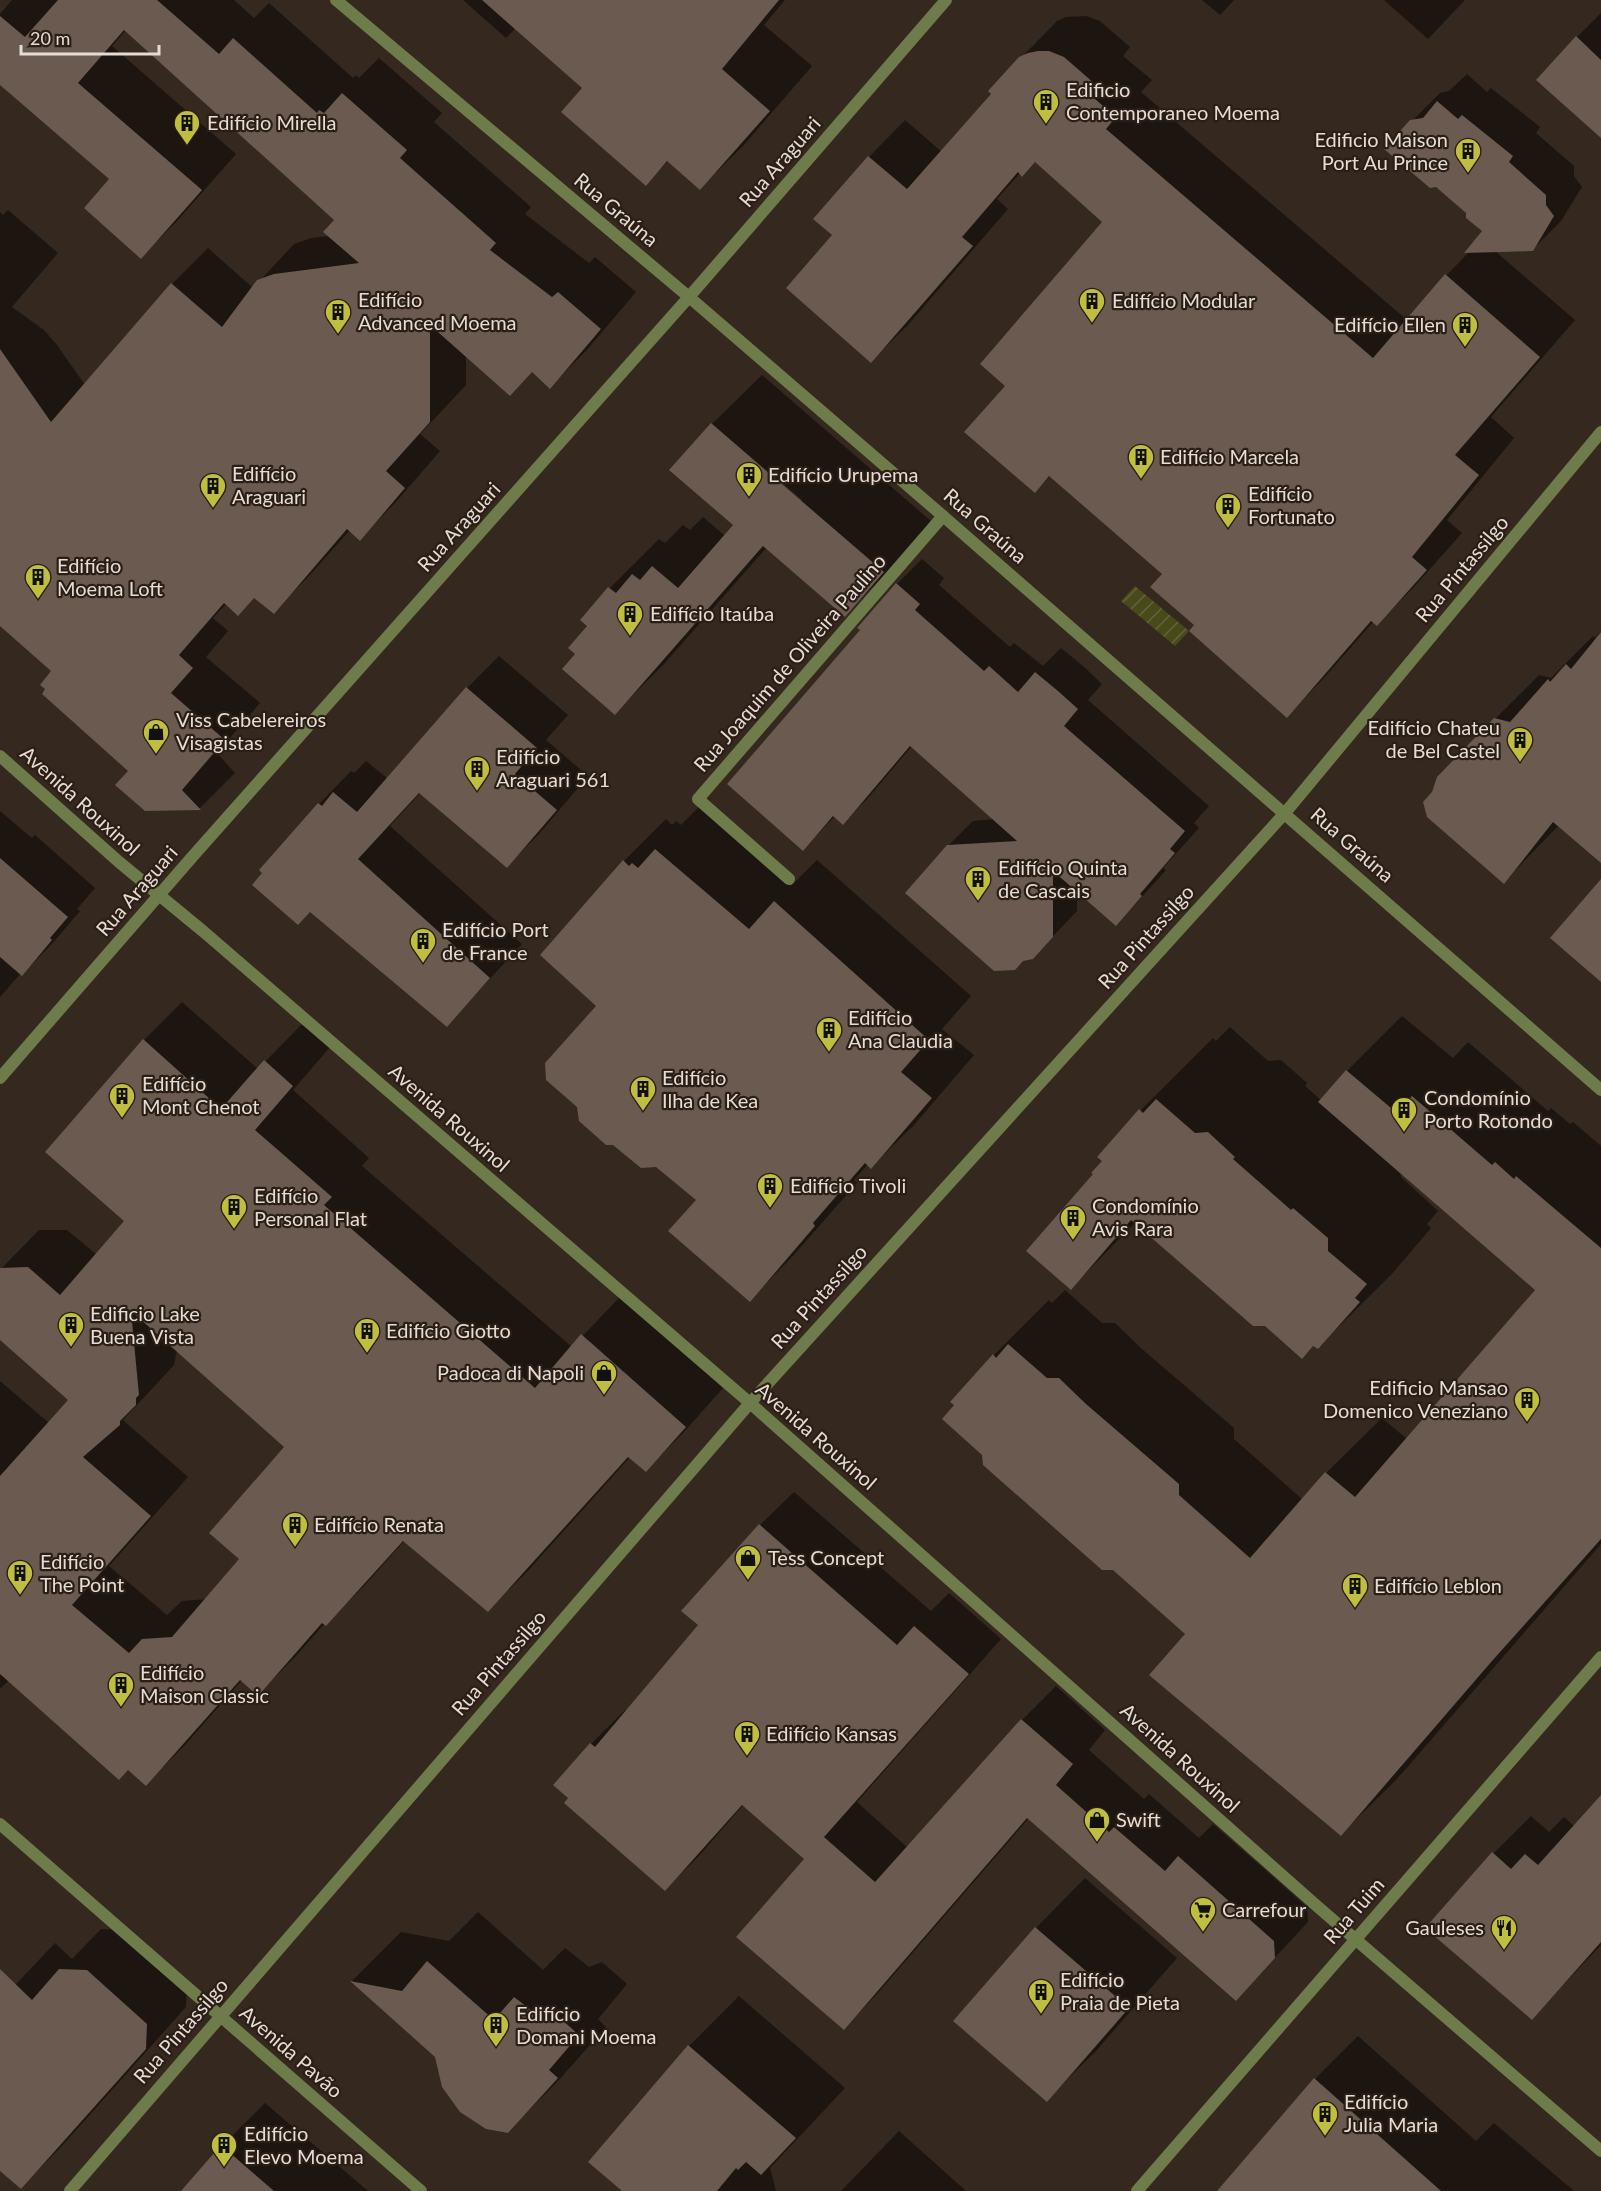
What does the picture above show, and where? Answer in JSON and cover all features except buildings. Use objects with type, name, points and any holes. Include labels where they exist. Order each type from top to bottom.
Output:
[{"type":"street","name":"Rua Graúna","points":[[336,0],[689,297],[1601,1090]]},
{"type":"street","name":"Rua Araguari","points":[[0,1078],[689,297],[946,0]]},
{"type":"street","name":"Rua Pintassilgo","points":[[70,2191],[750,1403],[1285,813],[1601,432]]},
{"type":"street","name":"Rua Joaquim de Oliveira Paulino","points":[[789,879],[698,799],[943,516]]},
{"type":"street","name":"Avenida Rouxinol","points":[[0,756],[159,896],[750,1403],[1355,1939],[1601,2151]]},
{"type":"street","name":"Rua Tuim","points":[[1137,2191],[1601,1657]]},
{"type":"street","name":"Avenida Pavão","points":[[0,1824],[421,2191]]},
{"type":"shaded area","points":[[1135,586],[1189,631],[1175,646],[1121,601]]},
{"type":"place","name":"Edificio Contemporaneo Moema","points":[[1046,125]]},
{"type":"place","name":"Edifício Mirella","points":[[187,146]]},
{"type":"place","name":"Edificio Maison Port Au Prince","points":[[1468,174]]},
{"type":"place","name":"Edifício Modular","points":[[1092,324]]},
{"type":"place","name":"Edifício Advanced Moema","points":[[338,335]]},
{"type":"place","name":"Edifício Ellen","points":[[1465,348]]},
{"type":"place","name":"Edifício Marcela","points":[[1141,480]]},
{"type":"place","name":"Edifício Urupema","points":[[749,498]]},
{"type":"place","name":"Edifício Araguari","points":[[213,509]]},
{"type":"place","name":"Edifício Fortunato","points":[[1228,529]]},
{"type":"place","name":"Edifício Moema Loft","points":[[38,600]]},
{"type":"place","name":"Edifício Itaúba","points":[[630,637]]},
{"type":"place","name":"Viss Cabelereiros Visagistas","points":[[156,755]]},
{"type":"place","name":"Edifício Chateu de Bel Castel","points":[[1520,763]]},
{"type":"place","name":"Edifício Araguari 561","points":[[477,792]]},
{"type":"place","name":"Edifício Quinta de Cascais","points":[[978,902]]},
{"type":"place","name":"Edifício Port de France","points":[[423,964]]},
{"type":"place","name":"Edifício Ana Claudia","points":[[829,1053]]},
{"type":"place","name":"Edifício Ilha de Kea","points":[[643,1112]]},
{"type":"place","name":"Edifício Mont Chenot","points":[[122,1119]]},
{"type":"place","name":"Condomínio Porto Rotondo","points":[[1404,1133]]},
{"type":"place","name":"Edifício Tivoli","points":[[770,1209]]},
{"type":"place","name":"Edifício Personal Flat","points":[[234,1230]]},
{"type":"place","name":"Condomínio Avis Rara","points":[[1073,1241]]},
{"type":"place","name":"Edificio Lake Buena Vista","points":[[71,1348]]},
{"type":"place","name":"Edifício Giotto","points":[[367,1354]]},
{"type":"place","name":"Padoca di Napoli","points":[[604,1396]]},
{"type":"place","name":"Edificio Mansao Domenico Veneziano","points":[[1527,1423]]},
{"type":"place","name":"Edifício Renata","points":[[295,1548]]},
{"type":"place","name":"Tess Concept","points":[[748,1581]]},
{"type":"place","name":"Edifício The Point","points":[[20,1596]]},
{"type":"place","name":"Edifício Leblon","points":[[1355,1609]]},
{"type":"place","name":"Edifício Maison Classic","points":[[121,1708]]},
{"type":"place","name":"Edifício Kansas","points":[[747,1757]]},
{"type":"place","name":"Swift","points":[[1097,1843]]},
{"type":"place","name":"Carrefour","points":[[1203,1933]]},
{"type":"place","name":"Gauleses","points":[[1504,1951]]},
{"type":"place","name":"Edifício Praia de Pieta","points":[[1041,2015]]},
{"type":"place","name":"Edifício Domani Moema","points":[[496,2048]]},
{"type":"place","name":"Edifício Julia Maria","points":[[1325,2137]]},
{"type":"place","name":"Edifício Elevo Moema","points":[[224,2168]]}]
